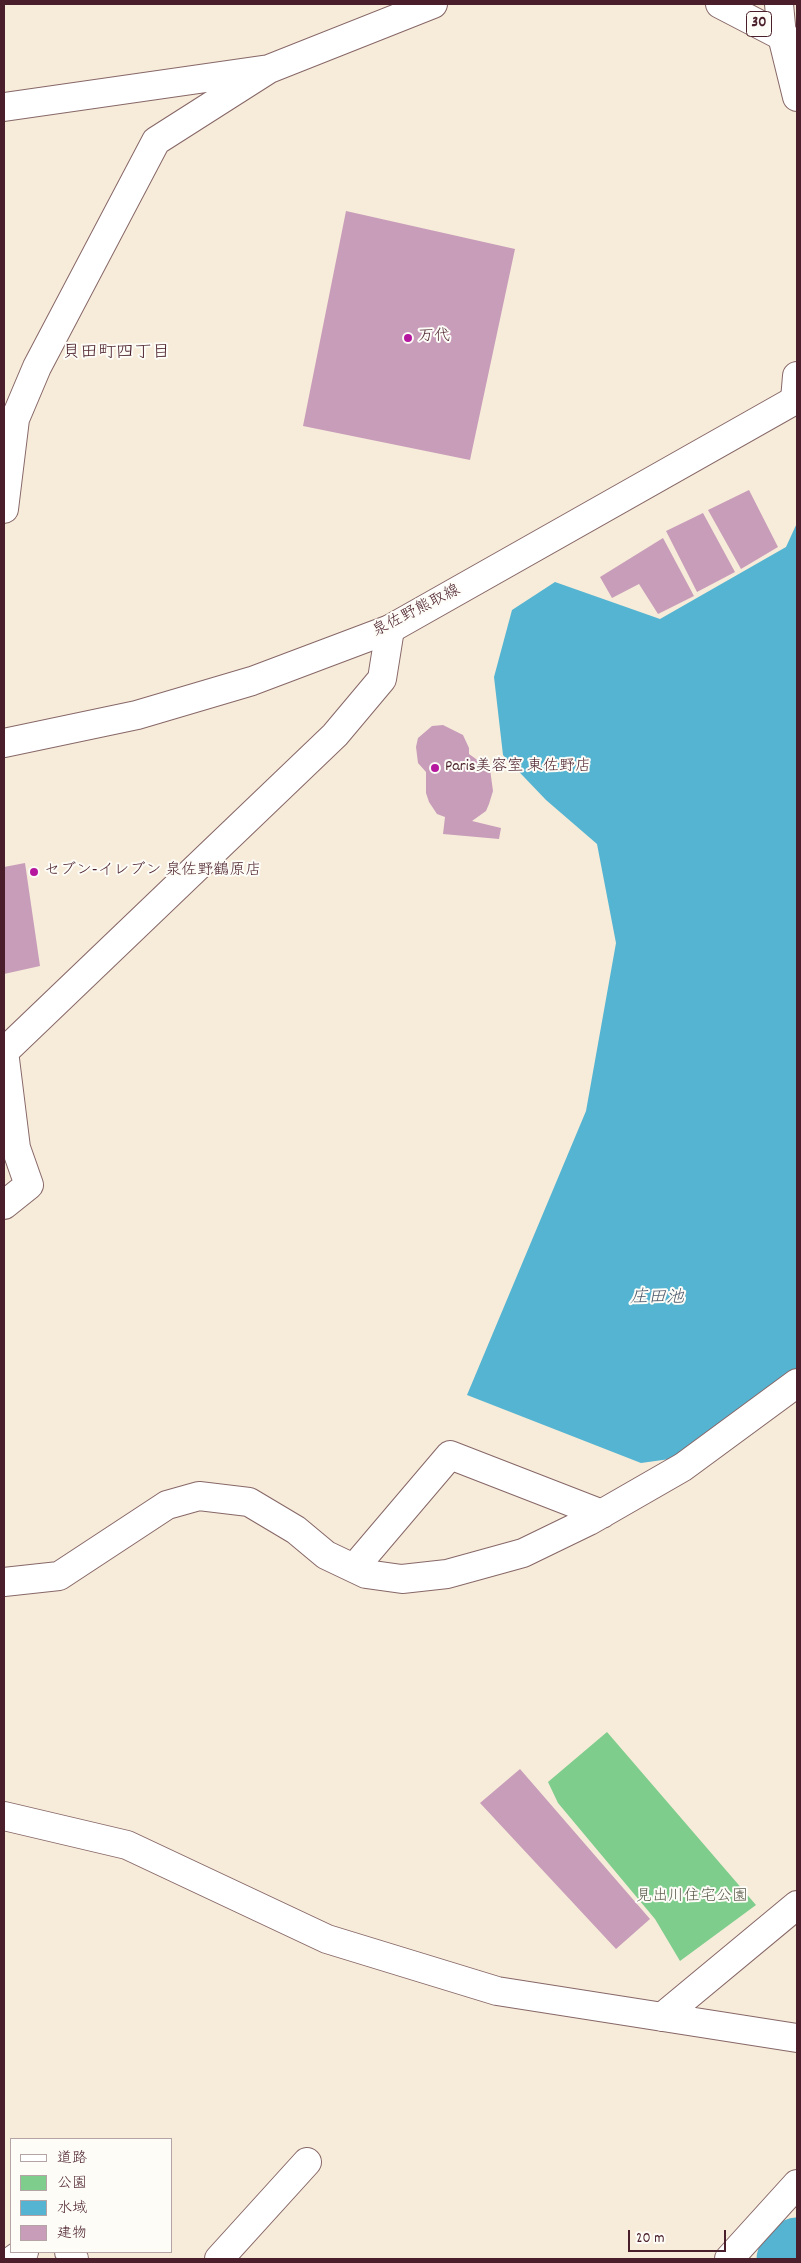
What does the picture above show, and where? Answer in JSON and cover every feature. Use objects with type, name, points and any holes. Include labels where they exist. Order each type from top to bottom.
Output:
[{"type":"street","points":[[4,509],[16,419],[37,367],[156,141],[269,69],[433,4]]},
{"type":"street","name":"30","points":[[720,4],[790,40]]},
{"type":"street","points":[[778,4],[790,40],[797,97]]},
{"type":"street","points":[[4,107],[269,69]]},
{"type":"street","name":"泉佐野熊取線","points":[[4,743],[137,715],[243,684],[390,629],[796,392]]},
{"type":"street","points":[[4,1205],[28,1185],[16,1148],[7,1041],[334,736],[382,679],[390,629]]},
{"type":"street","points":[[4,1582],[59,1576],[167,1505],[199,1496],[249,1502],[296,1530],[326,1555],[366,1574],[402,1578],[447,1574],[523,1554],[602,1514],[683,1467],[797,1383]]},
{"type":"street","points":[[354,1568],[450,1455],[602,1514]]},
{"type":"street","points":[[4,1816],[127,1845],[327,1939],[497,1991],[797,2038]]},
{"type":"street","points":[[662,2017],[797,1905]]},
{"type":"street","points":[[219,2259],[307,2162]]},
{"type":"street","points":[[730,2259],[797,2184]]},
{"type":"green space","name":"見出川住宅公園","points":[[607,1732],[756,1905],[680,1961],[655,1919],[558,1803],[548,1782]]},
{"type":"water","name":"庄田池","points":[[797,523],[797,1371],[677,1458],[641,1463],[467,1395],[586,1111],[616,943],[597,844],[546,800],[503,755],[494,677],[512,610],[555,582],[660,619],[786,547]]},
{"type":"building","name":"万代","points":[[346,211],[515,249],[470,460],[303,426]]},
{"type":"building","points":[[749,490],[778,547],[741,569],[708,510]]},
{"type":"building","points":[[703,513],[735,572],[697,592],[666,531]]},
{"type":"building","points":[[663,538],[694,596],[658,614],[639,584],[612,598],[600,577]]},
{"type":"building","points":[[443,725],[463,735],[469,748],[469,754],[490,769],[493,791],[489,804],[486,811],[472,821],[501,828],[499,839],[443,834],[445,817],[437,814],[429,802],[426,793],[426,772],[418,763],[416,747],[418,738],[432,726]]},
{"type":"building","points":[[25,863],[40,966],[4,974],[4,867]]},
{"type":"building","points":[[520,1769],[650,1919],[616,1949],[480,1803]]},
{"type":"waterway","points":[[786,2259],[797,2247]]},
{"type":"place","name":"万代","points":[[408,338]]},
{"type":"place","name":"Paris美容室 東佐野店","points":[[435,768]]},
{"type":"place","name":"セブン-イレブン 泉佐野鶴原店","points":[[34,872]]},
{"type":"district","name":"貝田町四丁目","points":[[116,355]]}]
